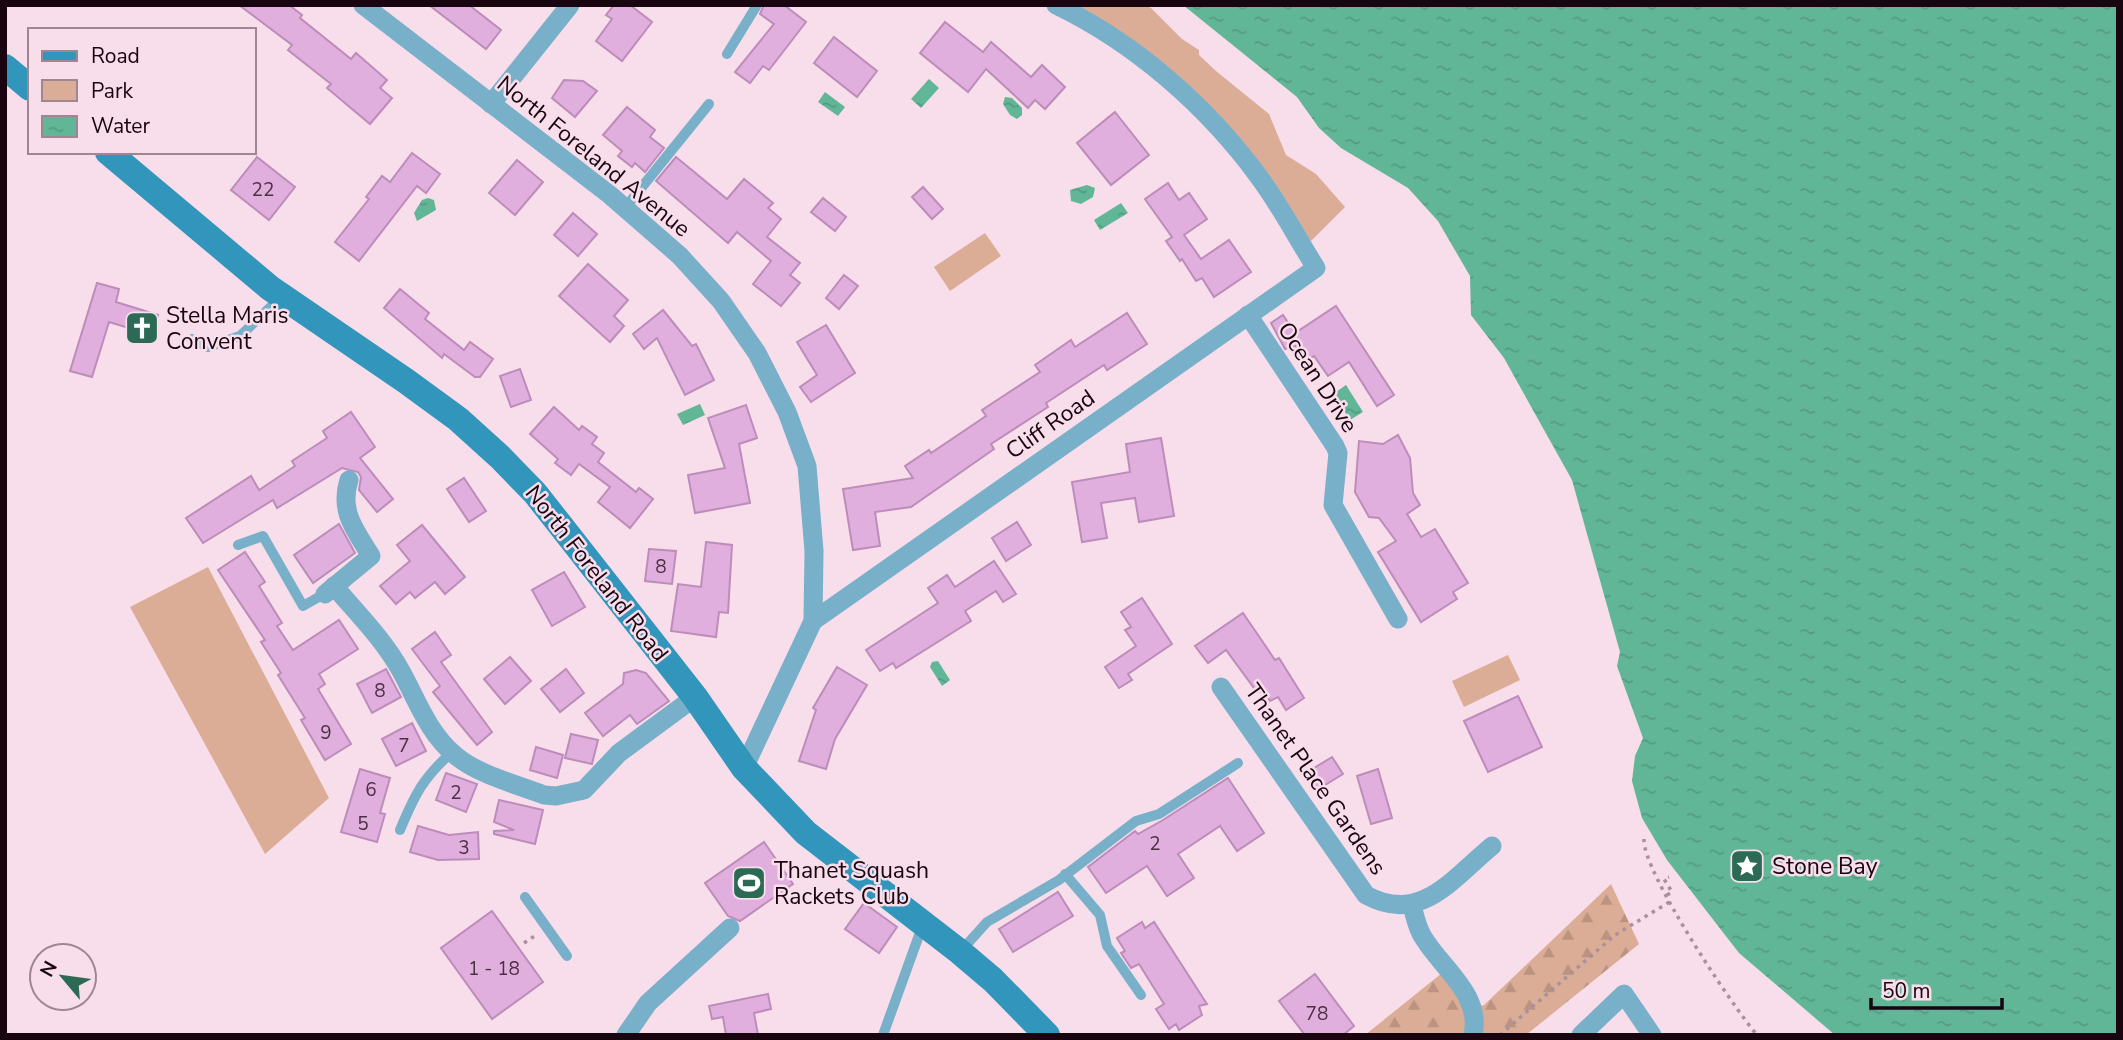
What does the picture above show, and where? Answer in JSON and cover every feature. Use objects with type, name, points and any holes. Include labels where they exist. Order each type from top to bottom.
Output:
[{"type":"main road","points":[[5,68],[28,86]]},
{"type":"main road","name":"North Foreland Road","points":[[110,154],[282,296],[437,404],[500,457],[535,493],[695,697],[744,768],[806,833],[960,952],[993,980],[1047,1035]]},
{"type":"street","name":"North Foreland Avenue","points":[[363,5],[625,208],[680,256],[722,301],[757,353],[787,412],[807,466],[814,551],[813,621],[744,768]]},
{"type":"street","points":[[491,104],[570,5]]},
{"type":"street","name":"Cliff Road","points":[[813,621],[1316,268],[1259,177],[1223,133],[1174,84],[1129,48],[1056,5]]},
{"type":"street","name":"Ocean Drive","points":[[1248,315],[1335,446],[1338,453],[1333,505],[1398,620]]},
{"type":"street","points":[[349,480],[345,509],[371,556],[329,590],[384,645],[401,671],[422,715],[452,752],[468,765],[544,795],[569,794],[584,790],[619,753],[695,697]]},
{"type":"street","name":"Thanet Place Gardens","points":[[1222,687],[1366,895],[1394,907],[1412,906]]},
{"type":"street","points":[[1473,1035],[1476,1021],[1472,1001],[1421,934],[1412,906],[1430,898],[1492,846]]},
{"type":"street","points":[[626,1035],[648,1003],[720,949],[730,928]]},
{"type":"street","points":[[1581,1035],[1624,995],[1652,1035]]},
{"type":"lane","points":[[727,54],[757,5]]},
{"type":"lane","points":[[625,208],[709,104]]},
{"type":"lane","points":[[192,339],[208,347],[240,336],[282,296]]},
{"type":"lane","points":[[238,545],[263,536],[303,606],[329,590]]},
{"type":"lane","points":[[400,830],[417,789],[428,773],[452,752]]},
{"type":"lane","points":[[960,952],[986,922],[1065,874],[1136,821],[1159,814],[1238,763]]},
{"type":"lane","points":[[1065,874],[1100,915],[1107,946],[1140,995]]},
{"type":"lane","points":[[525,897],[567,956]]},
{"type":"lane","points":[[883,1035],[923,923]]},
{"type":"path","points":[[1644,839],[1643,849],[1667,895],[1740,1014],[1757,1035]]},
{"type":"path","points":[[1667,895],[1672,892],[1664,879],[1669,877]]},
{"type":"path","points":[[1500,1035],[1615,935],[1671,901]]},
{"type":"green space","points":[[1073,5],[1145,5],[1151,8],[1182,39],[1199,50],[1199,55],[1216,71],[1269,114],[1286,155],[1316,174],[1345,207],[1311,241],[1301,233],[1256,161]]},
{"type":"green space","points":[[985,233],[1001,256],[950,291],[934,267]]},
{"type":"green space","points":[[208,567],[329,798],[265,854],[130,607]]},
{"type":"green space","points":[[1508,655],[1520,680],[1464,707],[1452,681]]},
{"type":"green space","points":[[1611,884],[1639,944],[1526,1035],[1365,1035],[1447,969],[1469,1008],[1484,1005]]},
{"type":"water","points":[[1183,5],[2118,5],[2118,1035],[1835,1035],[1739,953],[1667,860],[1642,818],[1632,781],[1635,756],[1643,738],[1617,666],[1620,652],[1572,480],[1504,358],[1471,315],[1470,276],[1438,221],[1408,188],[1341,148],[1319,128],[1297,97]]},
{"type":"water","points":[[929,79],[939,88],[921,108],[911,99]]},
{"type":"water","points":[[825,92],[845,107],[838,116],[818,102]]},
{"type":"water","points":[[1005,97],[1012,98],[1022,108],[1022,115],[1017,119],[1010,115],[1003,104]]},
{"type":"water","points":[[1087,185],[1095,188],[1093,197],[1081,204],[1071,201],[1070,190]]},
{"type":"water","points":[[422,200],[434,200],[436,210],[417,221],[414,213]]},
{"type":"water","points":[[1121,203],[1128,213],[1100,230],[1094,220]]},
{"type":"water","points":[[1346,385],[1363,412],[1350,420],[1333,394]]},
{"type":"water","points":[[700,404],[705,415],[683,425],[677,414]]},
{"type":"water","points":[[938,661],[950,680],[942,686],[930,667],[932,662]]},
{"type":"building","points":[[239,5],[289,5],[302,15],[300,18],[351,59],[356,53],[387,80],[380,88],[392,98],[370,124],[327,88],[331,84],[288,50],[292,45]]},
{"type":"building","points":[[429,5],[469,5],[501,30],[486,49]]},
{"type":"building","points":[[614,5],[630,5],[652,22],[622,61],[596,41],[612,19],[606,15]]},
{"type":"building","points":[[764,5],[784,5],[806,22],[769,70],[763,66],[750,83],[735,72],[774,24],[760,14]]},
{"type":"building","points":[[945,22],[983,52],[991,42],[1031,77],[1042,65],[1065,87],[1045,109],[1035,100],[1028,108],[986,69],[968,92],[920,53]]},
{"type":"building","points":[[834,37],[877,71],[857,97],[814,63]]},
{"type":"building","points":[[564,80],[583,81],[597,91],[575,117],[552,98]]},
{"type":"building","points":[[627,107],[655,130],[650,137],[664,148],[645,172],[635,163],[632,167],[618,156],[622,151],[603,135]]},
{"type":"building","points":[[1115,112],[1149,155],[1111,185],[1077,143]]},
{"type":"building","points":[[412,153],[440,174],[426,193],[417,186],[359,261],[335,242],[369,199],[366,197],[382,176],[390,182]]},
{"type":"building","points":[[257,157],[295,187],[269,220],[231,190]]},
{"type":"building","points":[[676,157],[727,199],[744,179],[773,203],[768,208],[781,219],[767,237],[800,263],[790,275],[800,283],[781,306],[753,284],[771,261],[737,232],[728,243],[656,181]]},
{"type":"building","points":[[517,160],[543,182],[515,215],[489,193]]},
{"type":"building","points":[[1168,183],[1179,200],[1189,193],[1207,219],[1184,235],[1201,259],[1229,240],[1251,272],[1214,297],[1202,278],[1196,281],[1182,259],[1180,261],[1166,241],[1172,237],[1145,199]]},
{"type":"building","points":[[923,187],[943,209],[932,219],[912,197]]},
{"type":"building","points":[[823,198],[846,217],[835,231],[811,212]]},
{"type":"building","points":[[573,213],[597,234],[578,256],[554,235]]},
{"type":"building","points":[[588,264],[628,300],[614,316],[624,326],[610,342],[559,296]]},
{"type":"building","points":[[844,275],[858,286],[839,309],[826,298]]},
{"type":"building","name":"Stella Maris Convent","points":[[97,283],[119,289],[116,302],[158,315],[152,335],[109,322],[92,377],[70,371]]},
{"type":"building","points":[[400,289],[429,313],[425,319],[464,350],[470,342],[493,359],[480,377],[475,377],[444,354],[442,358],[384,308]]},
{"type":"building","points":[[1336,306],[1394,395],[1377,406],[1349,362],[1328,376],[1314,356],[1306,362],[1296,346],[1285,349],[1271,323],[1283,315],[1295,333]]},
{"type":"building","points":[[663,310],[692,346],[696,344],[714,380],[685,395],[657,338],[644,349],[633,334]]},
{"type":"building","points":[[1127,313],[1147,344],[1107,370],[1104,365],[1046,403],[1048,407],[991,444],[994,449],[911,507],[875,512],[880,546],[853,550],[843,489],[913,478],[905,466],[929,450],[931,453],[986,416],[982,410],[1040,372],[1035,365],[1071,340],[1075,347]]},
{"type":"building","points":[[826,325],[855,373],[811,402],[800,387],[817,375],[797,342]]},
{"type":"building","points":[[520,369],[531,400],[511,407],[500,376]]},
{"type":"building","points":[[746,405],[757,438],[739,444],[750,503],[695,513],[688,475],[725,468],[708,418]]},
{"type":"building","points":[[554,407],[579,430],[582,426],[597,437],[592,444],[604,453],[598,462],[636,492],[639,488],[653,499],[630,528],[598,502],[610,487],[579,464],[571,475],[555,463],[558,459],[530,434]]},
{"type":"building","points":[[351,412],[375,447],[360,458],[393,499],[377,512],[359,490],[361,477],[358,472],[342,468],[277,508],[273,500],[203,543],[186,518],[251,476],[259,490],[295,466],[292,461],[327,438],[323,431]]},
{"type":"building","points":[[1398,435],[1410,458],[1413,493],[1420,505],[1407,514],[1421,537],[1435,529],[1468,583],[1453,592],[1457,599],[1421,622],[1378,552],[1396,541],[1379,518],[1369,517],[1355,492],[1359,441],[1383,444]]},
{"type":"building","points":[[1161,438],[1174,516],[1139,522],[1135,498],[1101,503],[1107,538],[1082,542],[1072,482],[1130,472],[1126,444]]},
{"type":"building","points":[[464,478],[486,511],[469,522],[447,489]]},
{"type":"building","points":[[1017,522],[1031,545],[1006,561],[992,538]]},
{"type":"building","points":[[339,524],[355,553],[313,583],[294,555]]},
{"type":"building","points":[[422,525],[465,577],[445,594],[435,582],[415,598],[410,592],[396,604],[380,586],[410,561],[397,545]]},
{"type":"building","points":[[706,542],[732,545],[728,613],[719,612],[716,637],[671,631],[678,584],[701,587]]},
{"type":"building","points":[[649,549],[676,551],[672,584],[645,581]]},
{"type":"building","points":[[245,552],[265,582],[259,586],[282,623],[277,626],[293,650],[339,620],[358,649],[319,674],[325,684],[318,689],[351,744],[325,760],[301,720],[305,718],[278,675],[281,673],[261,642],[265,640],[218,570]]},
{"type":"building","points":[[994,561],[1016,594],[1003,602],[996,591],[965,611],[971,621],[896,668],[893,663],[880,671],[866,650],[938,603],[928,588],[947,575],[955,587]]},
{"type":"building","points":[[564,572],[585,607],[552,626],[532,590]]},
{"type":"building","points":[[1142,598],[1172,644],[1128,674],[1132,680],[1119,688],[1105,667],[1136,646],[1125,630],[1131,627],[1121,612]]},
{"type":"building","points":[[1243,613],[1275,660],[1279,658],[1304,698],[1286,710],[1278,697],[1270,701],[1263,690],[1260,692],[1254,688],[1226,650],[1208,663],[1195,646]]},
{"type":"building","points":[[435,632],[451,655],[441,662],[492,732],[477,745],[433,692],[440,686],[412,649]]},
{"type":"building","points":[[510,657],[531,681],[505,704],[484,679]]},
{"type":"building","points":[[837,667],[867,685],[835,739],[826,769],[799,761],[816,710],[813,708]]},
{"type":"building","points":[[386,669],[401,697],[372,713],[357,684]]},
{"type":"building","points":[[566,669],[584,693],[560,712],[541,689]]},
{"type":"building","points":[[636,670],[646,673],[669,701],[637,724],[630,715],[603,736],[585,713],[623,684],[624,673]]},
{"type":"building","points":[[1518,696],[1542,747],[1488,772],[1464,721]]},
{"type":"building","points":[[412,723],[426,751],[396,766],[382,739]]},
{"type":"building","points":[[571,734],[598,740],[592,764],[565,758]]},
{"type":"building","points":[[536,747],[563,755],[557,778],[530,770]]},
{"type":"building","points":[[1332,757],[1343,774],[1317,790],[1306,773]]},
{"type":"building","points":[[360,769],[390,778],[380,813],[385,814],[377,842],[341,832]]},
{"type":"building","points":[[1378,769],[1392,818],[1371,824],[1357,776]]},
{"type":"building","points":[[446,773],[477,784],[466,812],[436,800]]},
{"type":"building","points":[[1228,778],[1264,833],[1237,851],[1220,826],[1178,854],[1194,878],[1167,896],[1147,866],[1106,893],[1088,867],[1135,831],[1138,834],[1163,820]]},
{"type":"building","points":[[499,800],[543,810],[535,844],[494,834],[494,831],[514,830],[494,822]]},
{"type":"building","points":[[418,826],[449,835],[478,832],[479,859],[438,860],[410,852]]},
{"type":"building","name":"Thanet Squash Rackets Club","points":[[764,842],[793,884],[740,921],[728,916],[705,883]]},
{"type":"building","points":[[1058,892],[1073,916],[1013,952],[999,929]]},
{"type":"building","points":[[864,903],[897,927],[879,953],[845,929]]},
{"type":"building","points":[[492,911],[543,982],[492,1019],[441,948]]},
{"type":"building","points":[[1142,922],[1145,928],[1154,922],[1207,1004],[1199,1006],[1202,1015],[1179,1030],[1176,1024],[1169,1029],[1156,1009],[1164,1004],[1139,964],[1131,968],[1121,953],[1125,951],[1117,938]]},
{"type":"building","points":[[1315,974],[1354,1026],[1343,1035],[1305,1035],[1279,1001]]},
{"type":"building","points":[[768,994],[771,1009],[754,1013],[758,1035],[726,1035],[723,1017],[712,1019],[709,1006]]},
{"type":"place","name":"Stella Maris Convent","points":[[142,328]]},
{"type":"place","name":"Stone Bay","points":[[1747,866]]},
{"type":"place","name":"Thanet Squash Rackets Club","points":[[749,883]]}]
